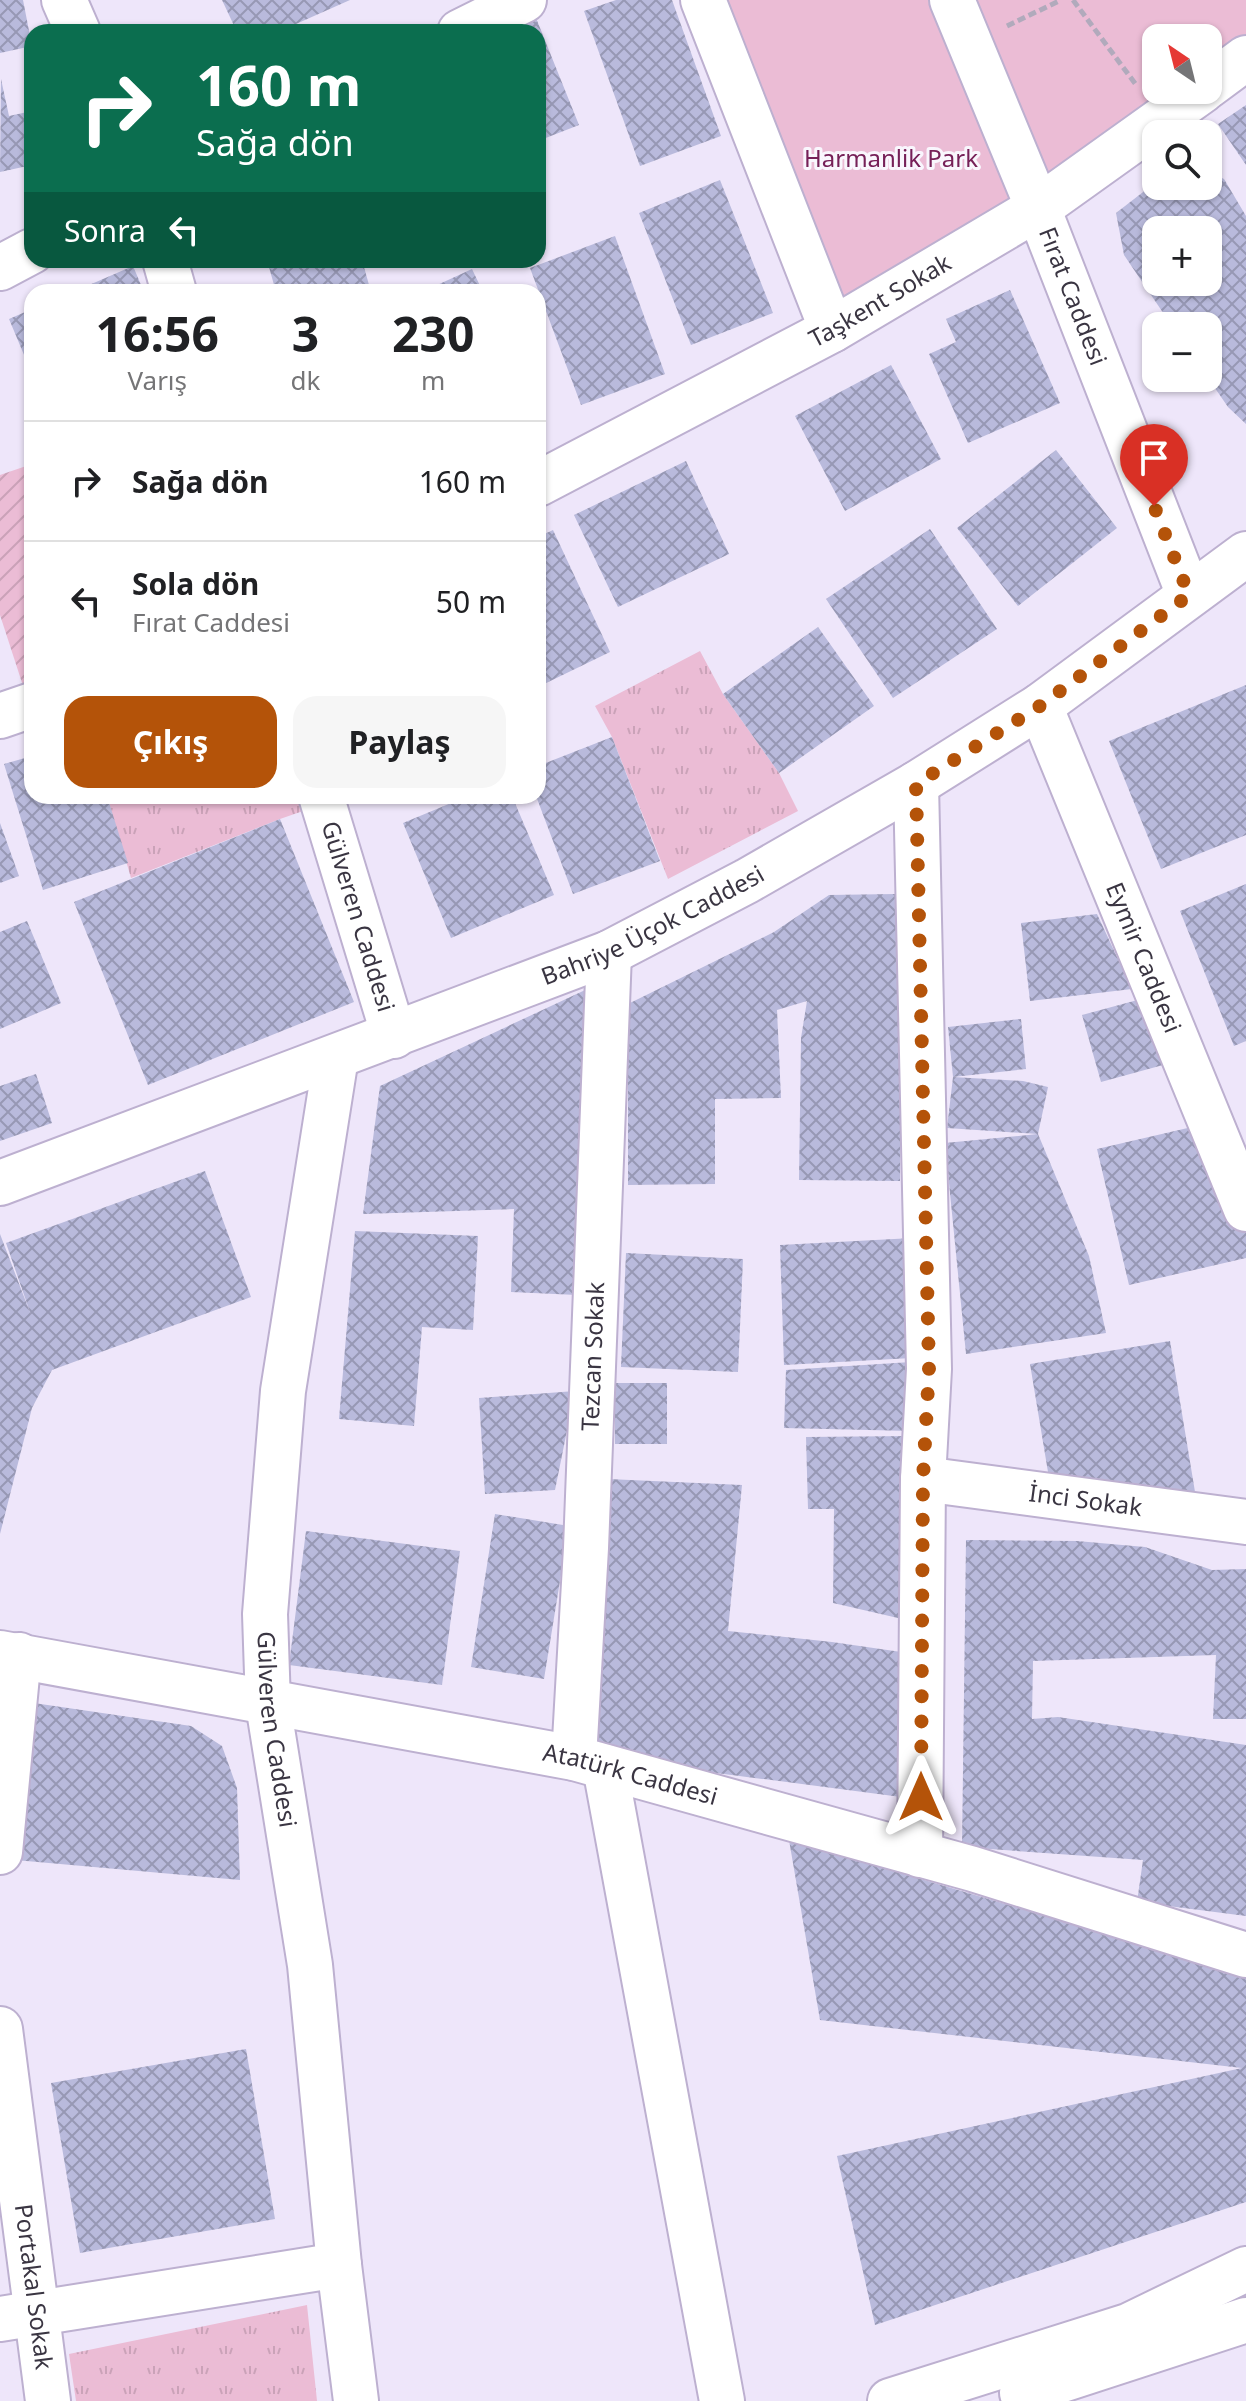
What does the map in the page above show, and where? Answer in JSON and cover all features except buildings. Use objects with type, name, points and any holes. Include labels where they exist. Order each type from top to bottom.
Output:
[{"type":"street","points":[[64,0],[74,24]]},
{"type":"street","points":[[476,24],[524,0]]},
{"type":"street","points":[[703,0],[832,330]]},
{"type":"street","name":"Fırat Caddesi","points":[[952,0],[1038,208],[1189,595]]},
{"type":"street","points":[[1222,76],[1246,58]]},
{"type":"street","name":"Taşkent Sokak","points":[[1163,120],[1184,104]]},
{"type":"street","name":"Taşkent Sokak","points":[[546,480],[832,330],[1038,208],[1142,135]]},
{"type":"street","points":[[0,268],[24,255]]},
{"type":"street","name":"Bahriye Üçok Caddesi","points":[[0,1183],[609,953],[747,881],[916,784],[1040,706],[1246,554]]},
{"type":"street","name":"Eymir Caddesi","points":[[1040,706],[1246,1209]]},
{"type":"street","points":[[0,716],[24,708]]},
{"type":"street","points":[[916,784],[929,1369],[923,1479],[920,1855]]},
{"type":"street","name":"Gülveren Caddesi","points":[[323,804],[394,1036]]},
{"type":"street","name":"Tezcan Sokak","points":[[609,953],[586,1548],[589,1762],[722,2401]]},
{"type":"street","name":"Gülveren Caddesi","points":[[336,1057],[283,1391],[265,1614],[268,1704],[310,1965],[339,2265],[356,2401]]},
{"type":"street","name":"İnci Sokak","points":[[923,1479],[1246,1522]]},
{"type":"street","points":[[0,1852],[10,1654]]},
{"type":"street","name":"Atatürk Caddesi","points":[[10,1654],[589,1762],[973,1869],[1246,1955]]},
{"type":"street","name":"Portakal Sokak","points":[[0,2029],[18,2317],[48,2401]]},
{"type":"street","points":[[18,2317],[339,2265]]},
{"type":"street","points":[[890,2401],[1128,2326],[1246,2269]]},
{"type":"street","points":[[997,2401],[1246,2320]]},
{"type":"path","points":[[970,44],[1061,0]]},
{"type":"path","points":[[1073,0],[1163,120]]},
{"type":"green space","name":"Harmanlik Park","points":[[712,0],[941,0],[1028,206],[836,316]]},
{"type":"green space","points":[[967,0],[1246,0],[1246,43],[1222,61],[1222,24],[1142,24],[1142,104],[1166,104],[1042,193]]},
{"type":"green space","points":[[24,467],[24,689],[0,615],[0,475]]},
{"type":"green space","points":[[700,651],[723,694],[779,773],[798,811],[668,879],[612,737],[595,706]]},
{"type":"green space","points":[[109,804],[304,804],[306,810],[131,878]]},
{"type":"green space","points":[[307,2305],[317,2401],[76,2401],[69,2354]]},
{"type":"route","points":[[921,1797],[923,1479],[929,1369],[916,784],[1040,706],[1189,595],[1154,506]]}]
